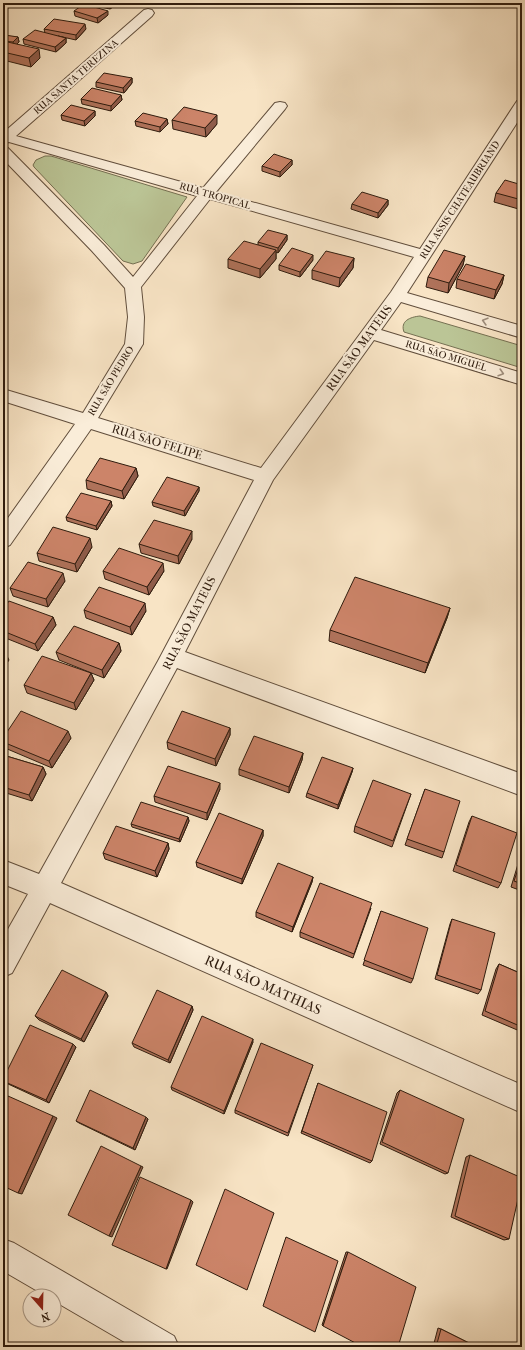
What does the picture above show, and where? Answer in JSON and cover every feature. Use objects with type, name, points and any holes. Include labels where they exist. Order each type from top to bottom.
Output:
[{"type":"street","name":"RUA SANTA TEREZINA","points":[[4,143],[148,13]]},
{"type":"street","name":"RUA ASSIS CHATEAUBRIAND","points":[[397,296],[522,104]]},
{"type":"street","points":[[4,143],[11,167],[133,287],[280,106]]},
{"type":"street","name":"RUA TROPICAL","points":[[4,143],[207,194],[425,255]]},
{"type":"street","name":"RUA SÃO PEDRO","points":[[3,540],[88,420],[134,344],[136,317],[133,287]]},
{"type":"street","points":[[397,296],[522,332]]},
{"type":"street","name":"RUA SÃO MATEUS","points":[[3,964],[172,657],[265,476],[397,296]]},
{"type":"street","name":"RUA SÃO MIGUEL","points":[[370,333],[522,379]]},
{"type":"street","name":"RUA SÃO FELIPE","points":[[3,395],[88,420],[265,476]]},
{"type":"street","points":[[172,657],[522,785]]},
{"type":"street","name":"RUA SÃO MATHIAS","points":[[3,872],[45,888],[522,1099]]},
{"type":"street","points":[[3,1254],[163,1347]]},
{"type":"green space","points":[[45,156],[51,156],[187,197],[142,261],[133,264],[123,261],[34,167],[33,165],[36,160]]},
{"type":"green space","points":[[420,316],[522,346],[522,368],[404,332],[403,325],[407,320]]},
{"type":"building","points":[[84,4],[108,11],[97,18],[74,11]]},
{"type":"building","points":[[54,19],[85,24],[76,35],[44,29]]},
{"type":"building","points":[[35,30],[66,38],[55,47],[23,39]]},
{"type":"building","points":[[3,36],[18,37],[13,42],[3,41]]},
{"type":"building","points":[[3,41],[39,49],[29,58],[3,52]]},
{"type":"building","points":[[104,73],[132,78],[123,88],[96,82]]},
{"type":"building","points":[[92,88],[121,95],[111,106],[81,99]]},
{"type":"building","points":[[71,105],[95,111],[84,121],[61,115]]},
{"type":"building","points":[[184,107],[217,115],[205,128],[172,120]]},
{"type":"building","points":[[143,113],[167,119],[160,127],[135,121]]},
{"type":"building","points":[[274,154],[292,160],[280,172],[262,166]]},
{"type":"building","points":[[505,180],[522,185],[522,200],[496,193]]},
{"type":"building","points":[[362,192],[388,200],[378,213],[352,204]]},
{"type":"building","points":[[268,230],[287,235],[278,248],[258,242]]},
{"type":"building","points":[[244,241],[276,250],[260,269],[228,259]]},
{"type":"building","points":[[292,248],[313,255],[300,272],[279,265]]},
{"type":"building","points":[[444,250],[465,256],[449,283],[428,277]]},
{"type":"building","points":[[326,251],[354,258],[340,278],[312,270]]},
{"type":"building","points":[[466,264],[504,275],[496,290],[457,279]]},
{"type":"building","points":[[100,458],[136,468],[122,491],[86,480]]},
{"type":"building","points":[[167,477],[199,487],[184,511],[152,502]]},
{"type":"building","points":[[81,493],[111,501],[96,526],[66,517]]},
{"type":"building","points":[[154,520],[192,531],[178,556],[139,544]]},
{"type":"building","points":[[53,527],[90,538],[75,564],[37,553]]},
{"type":"building","points":[[119,548],[163,563],[147,587],[103,571]]},
{"type":"building","points":[[28,562],[63,573],[46,599],[10,588]]},
{"type":"building","points":[[355,577],[450,608],[428,663],[330,630]]},
{"type":"building","points":[[99,587],[145,603],[130,627],[84,610]]},
{"type":"building","points":[[9,601],[53,617],[35,644],[3,631],[3,609]]},
{"type":"building","points":[[74,626],[119,643],[102,670],[56,652]]},
{"type":"building","points":[[3,654],[7,656],[3,662]]},
{"type":"building","points":[[42,656],[91,673],[74,703],[24,685]]},
{"type":"building","points":[[21,711],[68,731],[49,761],[3,742],[3,738]]},
{"type":"building","points":[[182,711],[230,728],[215,759],[167,742]]},
{"type":"building","points":[[254,736],[303,753],[289,787],[239,769]]},
{"type":"building","points":[[3,755],[43,767],[29,795],[3,787]]},
{"type":"building","points":[[322,757],[353,768],[338,805],[307,793]]},
{"type":"building","points":[[168,766],[220,783],[207,813],[154,796]]},
{"type":"building","points":[[373,780],[411,794],[393,841],[355,826]]},
{"type":"building","points":[[425,789],[460,801],[444,852],[407,839]]},
{"type":"building","points":[[141,802],[188,817],[179,839],[131,824]]},
{"type":"building","points":[[219,813],[263,830],[242,879],[196,862]]},
{"type":"building","points":[[472,816],[517,833],[501,883],[456,865]]},
{"type":"building","points":[[116,826],[168,843],[155,871],[103,853]]},
{"type":"building","points":[[522,857],[522,884],[514,881]]},
{"type":"building","points":[[278,863],[313,877],[293,927],[256,912]]},
{"type":"building","points":[[320,883],[372,903],[354,954],[300,932]]},
{"type":"building","points":[[381,911],[428,928],[413,979],[364,960]]},
{"type":"building","points":[[452,919],[495,933],[481,990],[437,975]]},
{"type":"building","points":[[499,964],[522,974],[522,1027],[485,1011]]},
{"type":"building","points":[[62,970],[106,992],[81,1039],[35,1016]]},
{"type":"building","points":[[157,990],[192,1006],[168,1060],[132,1043]]},
{"type":"building","points":[[202,1016],[253,1039],[224,1111],[171,1087]]},
{"type":"building","points":[[30,1025],[73,1044],[46,1100],[3,1081]]},
{"type":"building","points":[[261,1043],[313,1065],[288,1133],[235,1110]]},
{"type":"building","points":[[318,1083],[387,1112],[372,1161],[302,1131]]},
{"type":"building","points":[[90,1090],[146,1117],[133,1148],[76,1121]]},
{"type":"building","points":[[400,1090],[464,1119],[448,1173],[382,1142]]},
{"type":"building","points":[[8,1096],[53,1116],[18,1193],[3,1186],[3,1107]]},
{"type":"building","points":[[101,1146],[141,1166],[109,1236],[68,1215]]},
{"type":"building","points":[[470,1155],[522,1178],[509,1239],[455,1216]]},
{"type":"building","points":[[140,1177],[191,1200],[166,1269],[112,1245]]},
{"type":"building","points":[[225,1189],[274,1213],[247,1290],[196,1265]]},
{"type":"building","points":[[286,1237],[338,1261],[315,1332],[263,1306]]},
{"type":"building","points":[[348,1252],[416,1287],[398,1347],[363,1347],[323,1326]]},
{"type":"building","points":[[441,1329],[477,1347],[436,1347]]}]
